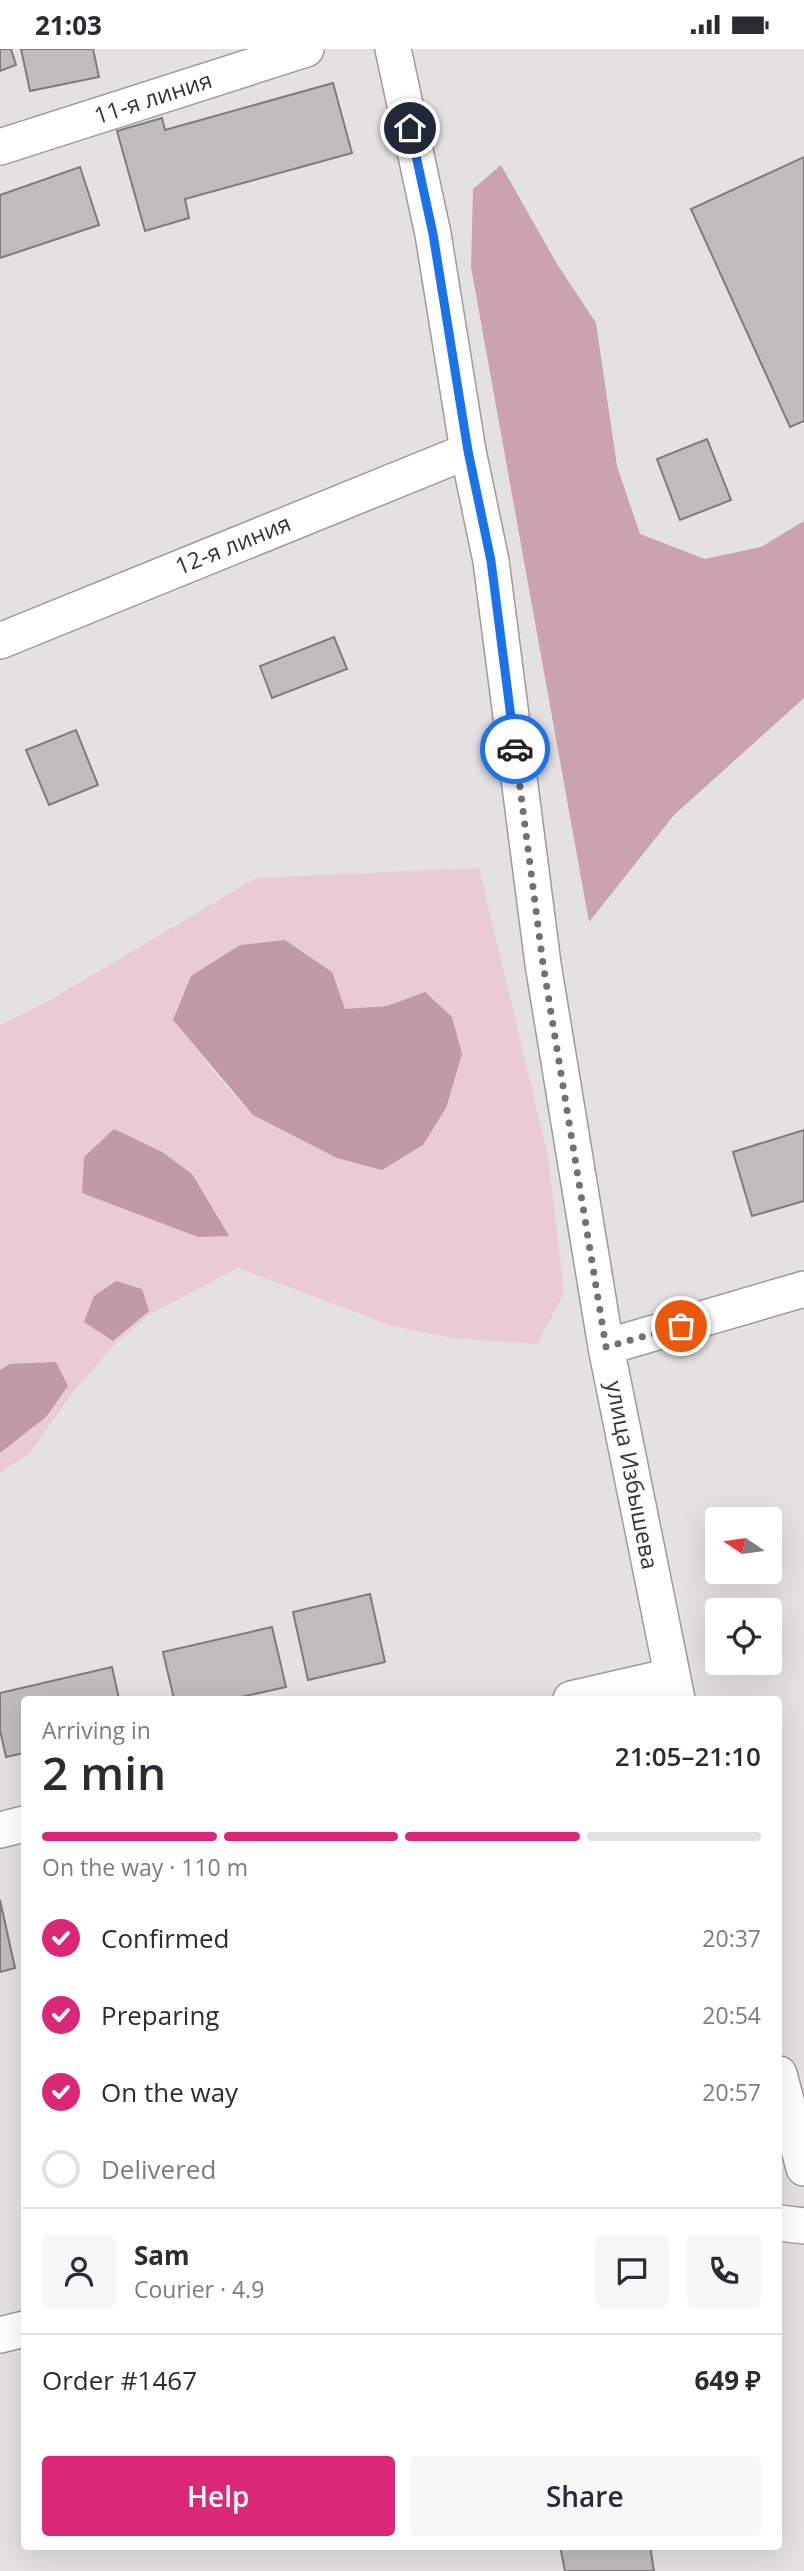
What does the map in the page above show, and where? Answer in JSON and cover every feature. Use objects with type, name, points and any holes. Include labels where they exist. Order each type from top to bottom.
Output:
[{"type":"street","name":"11-я линия","points":[[0,147],[306,49]]},
{"type":"street","name":"улица Избышева","points":[[393,49],[433,234],[468,451],[491,561],[543,964],[606,1347],[674,1688]]},
{"type":"street","name":"12-я линия","points":[[0,641],[468,451]]},
{"type":"street","points":[[606,1347],[804,1289]]},
{"type":"street","points":[[599,1696],[674,1688]]},
{"type":"street","points":[[0,1830],[21,1825]]},
{"type":"street","points":[[782,2085],[804,2168]]},
{"type":"street","points":[[782,2224],[804,2226]]},
{"type":"street","points":[[0,2335],[21,2330]]},
{"type":"shaded area","points":[[501,165],[557,264],[596,323],[617,466],[640,534],[705,559],[761,547],[804,521],[804,698],[674,815],[589,922],[471,267],[473,189]]},
{"type":"shaded area","points":[[479,868],[548,1156],[564,1293],[537,1344],[454,1338],[392,1326],[238,1268],[152,1313],[116,1343],[75,1389],[30,1453],[0,1473],[0,1453],[46,1417],[10,1364],[0,1370],[0,1025],[47,1002],[256,878]],"holes":[[[285,940],[332,972],[345,1010],[387,1006],[425,992],[446,1108],[423,1144],[382,1170],[253,1115],[218,1077],[174,1020],[240,945]]]},
{"type":"shaded area","points":[[285,940],[332,972],[345,1009],[387,1006],[425,992],[452,1017],[462,1054],[446,1108],[423,1145],[382,1170],[337,1158],[253,1115],[173,1020],[191,976],[240,945]]},
{"type":"shaded area","points":[[114,1129],[162,1152],[192,1174],[229,1236],[198,1237],[82,1193],[84,1157]]},
{"type":"shaded area","points":[[116,1281],[142,1289],[149,1311],[113,1341],[84,1322],[94,1296]]},
{"type":"shaded area","points":[[56,1362],[68,1386],[46,1417],[0,1453],[0,1370],[10,1364]]},
{"type":"building","points":[[0,49],[11,49],[16,65],[0,71]]},
{"type":"building","points":[[21,49],[93,49],[99,77],[30,91]]},
{"type":"building","points":[[333,83],[352,153],[185,199],[189,218],[145,231],[117,131],[162,118],[165,130]]},
{"type":"building","points":[[804,157],[804,421],[790,427],[691,209]]},
{"type":"building","points":[[80,167],[99,225],[0,258],[0,195]]},
{"type":"building","points":[[707,439],[731,500],[680,520],[657,459]]},
{"type":"building","points":[[334,637],[347,669],[272,698],[260,666]]},
{"type":"building","points":[[76,730],[98,785],[49,805],[26,750]]},
{"type":"building","points":[[804,1130],[804,1201],[752,1216],[733,1152]]},
{"type":"building","points":[[370,1594],[385,1662],[308,1680],[293,1612]]},
{"type":"building","points":[[272,1627],[286,1687],[246,1696],[173,1696],[163,1652]]},
{"type":"building","points":[[112,1667],[118,1696],[21,1696],[21,1754],[6,1757],[0,1730],[0,1693]]},
{"type":"building","points":[[0,1900],[15,1968],[0,1972]]},
{"type":"building","points":[[561,2550],[651,2550],[654,2571],[565,2571]]},
{"type":"way so far","points":[[515,749],[543,964],[606,1347],[681,1326]]},
{"type":"route","points":[[410,128],[433,234],[468,451],[491,561],[515,749]]}]
